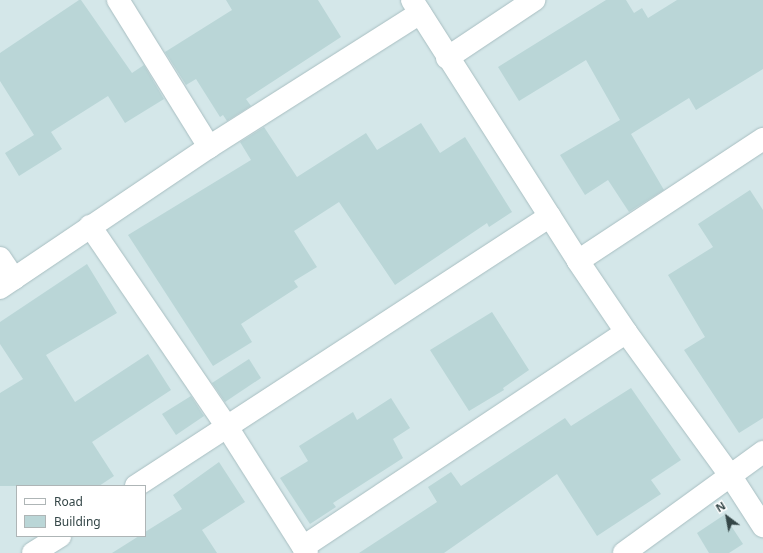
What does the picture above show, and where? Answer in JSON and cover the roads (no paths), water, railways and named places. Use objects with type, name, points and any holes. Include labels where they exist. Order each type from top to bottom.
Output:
[{"type":"street","points":[[118,0],[209,147]]},
{"type":"street","points":[[447,58],[534,0]]},
{"type":"street","points":[[0,258],[7,284],[90,226],[416,7],[447,58],[578,261],[626,332],[730,475],[763,526]]},
{"type":"street","points":[[578,261],[763,139]]},
{"type":"street","points":[[138,485],[550,216]]},
{"type":"street","points":[[90,226],[227,427],[305,550],[626,332]]},
{"type":"street","points":[[624,553],[763,452]]},
{"type":"street","points":[[34,553],[58,537]]}]
